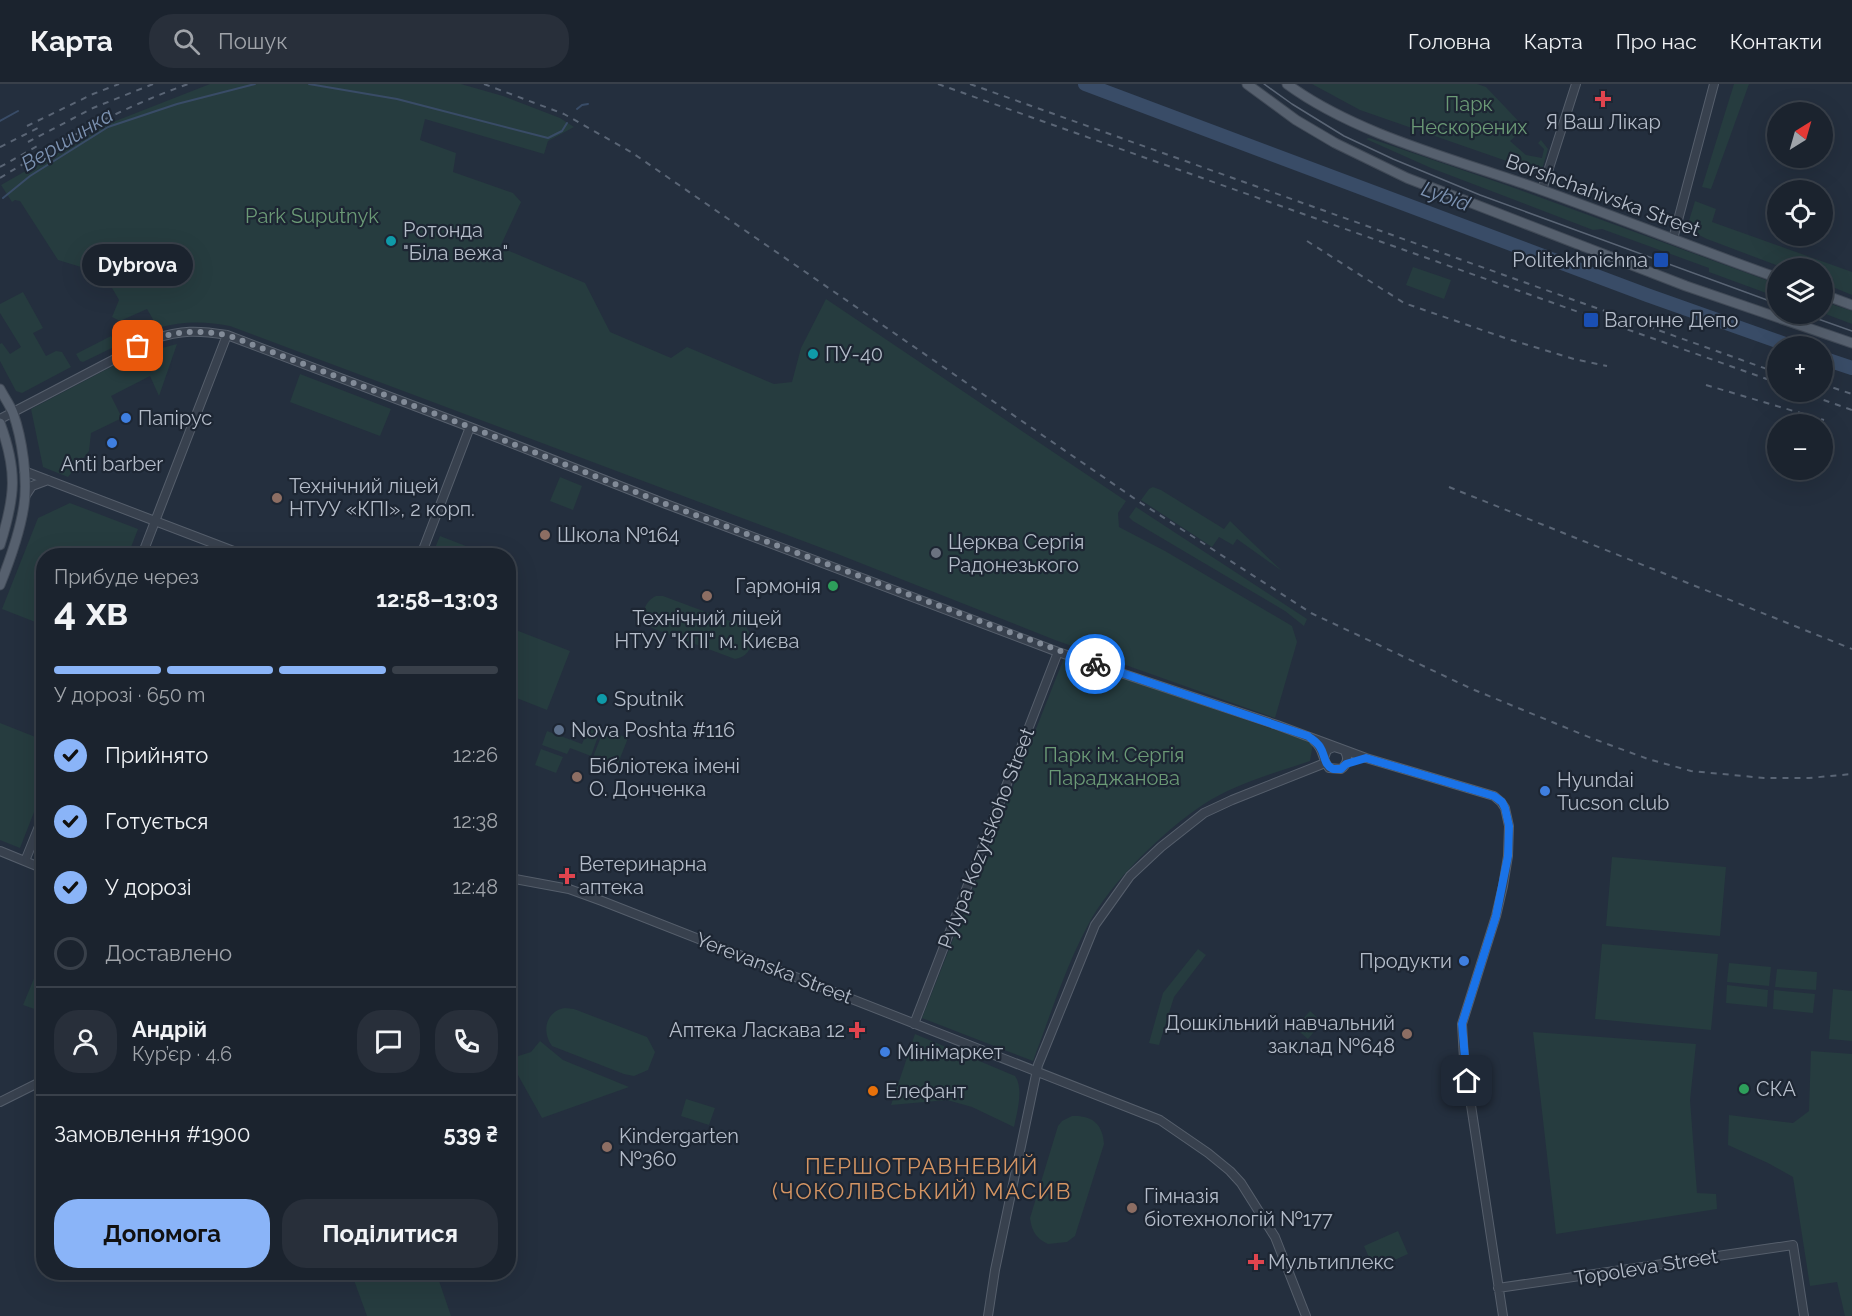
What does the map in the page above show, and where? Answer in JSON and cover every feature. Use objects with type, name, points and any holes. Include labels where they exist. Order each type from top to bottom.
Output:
[{"type":"main road","points":[[1247,84],[1296,120],[1335,143],[1407,178],[1686,286],[1852,342]]},
{"type":"main road","name":"Borshchahivska Street","points":[[1287,84],[1338,115],[1375,131],[1767,274]]},
{"type":"main road","points":[[1833,298],[1852,305]]},
{"type":"main road","points":[[0,389],[13,412],[24,471],[25,498],[17,538],[0,585]]},
{"type":"main road","points":[[0,421],[11,464],[13,483],[12,500],[0,545]]},
{"type":"street","points":[[1542,190],[1576,84]]},
{"type":"street","points":[[1673,239],[1714,84]]},
{"type":"street","points":[[0,421],[153,339],[177,332],[204,331],[227,335],[1058,652],[1308,736],[1366,758],[1494,796],[1502,802],[1509,826],[1505,876],[1496,916],[1462,1024],[1464,1059],[1503,1316]]},
{"type":"street","points":[[145,548],[227,335]]},
{"type":"street","points":[[424,548],[470,427]]},
{"type":"street","points":[[24,471],[226,548]]},
{"type":"street","points":[[25,498],[32,486],[48,480]]},
{"type":"street","name":"Pylypa Kozytskoho Street","points":[[914,1024],[1058,652]]},
{"type":"street","points":[[1308,736],[1317,743],[1329,768],[1337,770],[1346,764],[1366,758]]},
{"type":"street","points":[[988,1316],[995,1270],[1036,1072],[1095,925],[1130,876],[1161,847],[1204,813],[1325,761],[1330,748],[1341,748],[1346,753],[1346,764]]},
{"type":"street","points":[[25,861],[36,834]]},
{"type":"street","points":[[0,851],[36,866]]},
{"type":"street","name":"Yerevanska Street","points":[[516,879],[569,889],[1160,1120],[1230,1171],[1240,1183],[1275,1237],[1306,1316]]},
{"type":"street","points":[[0,1102],[36,1084]]},
{"type":"street","name":"Topoleva Street","points":[[1498,1288],[1793,1245],[1804,1316]]},
{"type":"green space","name":"Park Suputnyk","points":[[210,84],[461,84],[503,96],[560,118],[574,127],[548,141],[544,154],[425,119],[420,140],[456,153],[453,172],[513,193],[521,202],[500,247],[585,283],[610,332],[671,358],[687,347],[774,384],[792,382],[801,348],[826,299],[1126,501],[1118,513],[1119,527],[1165,551],[1292,626],[1297,642],[1275,718],[1055,640],[835,553],[230,326],[194,323],[158,328],[147,309],[120,321],[112,317],[119,300],[104,274],[58,260],[20,201],[12,202],[1,185],[108,124]]},
{"type":"green space","name":"Парк Нескорених","points":[[1312,84],[1477,84],[1486,87],[1525,128],[1510,141],[1526,155],[1542,158],[1544,149],[1538,143],[1541,140],[1548,149],[1541,173],[1360,110]]},
{"type":"green space","points":[[1734,84],[1749,84],[1711,189],[1702,187]]},
{"type":"green space","points":[[1369,138],[1506,185],[1767,280],[1767,293],[1709,272],[1709,268],[1602,229],[1593,230],[1431,168],[1366,139]]},
{"type":"green space","points":[[1695,201],[1716,209],[1712,222],[1767,242],[1767,246],[1779,246],[1813,258],[1767,258],[1767,262],[1707,239],[1691,231],[1688,224]]},
{"type":"green space","points":[[1833,265],[1852,272],[1852,295],[1833,287]]},
{"type":"green space","points":[[1413,267],[1451,280],[1444,299],[1406,285]]},
{"type":"green space","points":[[23,292],[43,328],[33,333],[46,356],[56,351],[62,352],[71,367],[22,393],[16,391],[0,361],[0,344],[2,343],[10,354],[21,347],[0,313],[0,304]]},
{"type":"green space","points":[[1833,305],[1852,311],[1852,324],[1833,317]]},
{"type":"green space","points":[[111,336],[114,347],[83,362],[80,361],[76,354]]},
{"type":"green space","points":[[177,344],[159,396],[150,376],[111,396],[122,418],[91,433],[89,451],[68,477],[43,467],[31,409],[132,356]]},
{"type":"green space","points":[[300,374],[391,409],[380,436],[290,402]]},
{"type":"green space","points":[[560,477],[582,486],[573,510],[550,501]]},
{"type":"green space","points":[[1153,487],[1224,529],[1230,521],[1282,571],[1237,539],[1233,545],[1219,537],[1212,547],[1141,500]]},
{"type":"green space","points":[[70,503],[138,529],[131,548],[36,548],[36,622],[2,609],[38,518]]},
{"type":"green space","points":[[1136,507],[1307,619],[1304,626],[1285,611],[1133,521],[1129,517]]},
{"type":"green space","points":[[440,536],[471,548],[435,548]]},
{"type":"green space","points":[[663,596],[746,627],[753,638],[750,649],[743,656],[735,659],[652,628],[646,620],[644,611],[651,599]]},
{"type":"green space","points":[[516,630],[570,651],[547,710],[516,698]]},
{"type":"green space","name":"Парк ім. Сергія Параджанова","points":[[1064,658],[1313,743],[1310,761],[1242,785],[1204,804],[1172,828],[1124,875],[1098,909],[1080,941],[1058,992],[1033,1061],[922,1018]]},
{"type":"green space","points":[[0,723],[36,737],[36,807],[20,848],[0,840]]},
{"type":"green space","points":[[590,724],[601,728],[591,756],[570,748],[567,754],[542,745],[547,731],[582,744]]},
{"type":"green space","points":[[604,729],[628,738],[617,766],[593,757]]},
{"type":"green space","points":[[541,749],[563,757],[556,773],[535,765]]},
{"type":"green space","points":[[1612,857],[1726,867],[1720,936],[1606,926]]},
{"type":"green space","points":[[1602,944],[1718,954],[1711,1030],[1595,1019]]},
{"type":"green space","points":[[1198,949],[1206,955],[1174,997],[1159,1045],[1149,1043],[1163,993]]},
{"type":"green space","points":[[1729,963],[1771,967],[1769,986],[1727,982]]},
{"type":"green space","points":[[1777,969],[1817,972],[1816,990],[1775,987]]},
{"type":"green space","points":[[35,976],[36,1010],[23,1005]]},
{"type":"green space","points":[[1727,985],[1768,990],[1767,1007],[1726,1003]]},
{"type":"green space","points":[[1833,989],[1852,991],[1852,1041],[1829,1039]]},
{"type":"green space","points":[[1774,990],[1815,994],[1813,1013],[1773,1009]]},
{"type":"green space","points":[[565,1008],[574,1009],[647,1037],[655,1052],[648,1070],[634,1076],[624,1074],[552,1046],[547,1034],[547,1023],[553,1013]]},
{"type":"green space","points":[[1310,1011],[1322,1022],[1308,1039],[1295,1028]]},
{"type":"green space","points":[[1533,1032],[1696,1044],[1690,1100],[1697,1193],[1716,1194],[1717,1209],[1556,1234]]},
{"type":"green space","points":[[915,1034],[1015,1076],[1018,1081],[1019,1094],[1014,1127],[972,1107],[947,1100],[891,1105]]},
{"type":"green space","points":[[540,1041],[563,1060],[629,1087],[542,1118],[516,1072],[516,1057],[531,1052]]},
{"type":"green space","points":[[1811,1051],[1852,1054],[1852,1316],[1845,1316],[1837,1282],[1810,1286],[1793,1177],[1728,1145],[1729,1115],[1793,1123],[1809,1111]]},
{"type":"green space","points":[[686,1099],[715,1108],[709,1125],[681,1116]]},
{"type":"green space","points":[[1072,1116],[1085,1117],[1095,1122],[1099,1126],[1104,1144],[1075,1236],[1067,1242],[1048,1244],[1035,1234],[1030,1218],[1058,1126]]},
{"type":"green space","points":[[1398,1231],[1408,1254],[1374,1269],[1364,1246]]},
{"type":"green space","points":[[354,1280],[439,1280],[451,1316],[367,1316]]},
{"type":"waterway","name":"Вершинка","points":[[3,198],[30,176],[108,127],[177,104],[255,84]]},
{"type":"waterway","name":"Вершинка","points":[[309,84],[397,99],[548,138],[562,131],[567,123]]},
{"type":"waterway","name":"Lybid","points":[[1085,84],[1647,295],[1767,338]]},
{"type":"waterway","name":"Вершинка","points":[[577,109],[588,104]]},
{"type":"waterway","points":[[0,121],[18,111]]},
{"type":"waterway","name":"Lybid","points":[[1833,362],[1852,368]]},
{"type":"tram line","points":[[1264,84],[1344,136],[1393,159],[1480,195],[1767,300]]},
{"type":"tram line","points":[[1832,324],[1852,331]]},
{"type":"railway","points":[[27,126],[119,84]]},
{"type":"railway","points":[[28,142],[93,108],[153,84]]},
{"type":"railway","points":[[0,178],[91,126],[188,84]]},
{"type":"railway","points":[[484,84],[564,114],[631,152],[1141,503],[1311,613],[1472,689],[1648,759],[1691,771],[1764,778],[1809,778],[1852,774]]},
{"type":"railway","points":[[938,84],[1767,379]]},
{"type":"railway","points":[[970,84],[1767,369]]},
{"type":"railway","points":[[0,147],[38,128]]},
{"type":"railway","points":[[0,167],[41,144]]},
{"type":"railway","points":[[1307,241],[1404,303],[1508,339],[1574,359],[1607,366]]},
{"type":"railway","points":[[1706,385],[1804,414]]},
{"type":"railway","points":[[1833,388],[1852,394]]},
{"type":"railway","points":[[1829,402],[1852,410]]},
{"type":"railway","points":[[1449,487],[1852,649]]},
{"type":"way so far","points":[[138,346],[177,332],[204,331],[227,335],[666,504],[1095,664]]},
{"type":"place","name":"Я Ваш Лікар","points":[[1603,99]]},
{"type":"place","name":"Ротонда \"Біла вежа\"","points":[[391,241]]},
{"type":"place","name":"Politekhnichna","points":[[1661,260]]},
{"type":"place","name":"Вагонне Депо","points":[[1591,320]]},
{"type":"place","name":"Dybrova","points":[[138,346]]},
{"type":"place","name":"ПУ-40","points":[[813,354]]},
{"type":"place","name":"Папірус","points":[[126,418]]},
{"type":"place","name":"Anti barber","points":[[112,443]]},
{"type":"place","name":"Технічний ліцей НТУУ «КПІ», 2 корп.","points":[[277,498]]},
{"type":"place","name":"Школа №164","points":[[545,535]]},
{"type":"place","name":"Церква Сергія Радонезького","points":[[936,553]]},
{"type":"place","name":"Гармонія","points":[[833,586]]},
{"type":"place","name":"Технічний ліцей НТУУ \"КПІ\" м. Києва","points":[[707,596]]},
{"type":"place","name":"Sputnik","points":[[602,699]]},
{"type":"place","name":"Nova Poshta #116","points":[[559,730]]},
{"type":"place","name":"Бібліотека імені О. Донченка","points":[[577,777]]},
{"type":"place","name":"Hyundai Tucson club","points":[[1545,791]]},
{"type":"place","name":"Ветеринарна аптека","points":[[567,876]]},
{"type":"place","name":"Продукти","points":[[1464,961]]},
{"type":"place","name":"Аптека Ласкава 12","points":[[857,1030]]},
{"type":"place","name":"Дошкільний навчальний заклад №648","points":[[1407,1034]]},
{"type":"place","name":"Мінімаркет","points":[[885,1052]]},
{"type":"place","name":"СКА","points":[[1744,1089]]},
{"type":"place","name":"Елефант","points":[[873,1091]]},
{"type":"place","name":"Kindergarten №360","points":[[607,1147]]},
{"type":"place","name":"Гімназія біотехнологій №177","points":[[1132,1208]]},
{"type":"place","name":"Мультиплекс","points":[[1256,1262]]},
{"type":"district","name":"ПЕРШОТРАВНЕВИЙ (ЧОКОЛІВСЬКИЙ) МАСИВ","points":[[922,1178]]},
{"type":"route","points":[[1095,664],[1308,736],[1322,749],[1325,763],[1329,768],[1341,769],[1346,764],[1366,758],[1494,796],[1502,802],[1509,826],[1508,856],[1496,916],[1462,1024],[1467,1081]]}]
